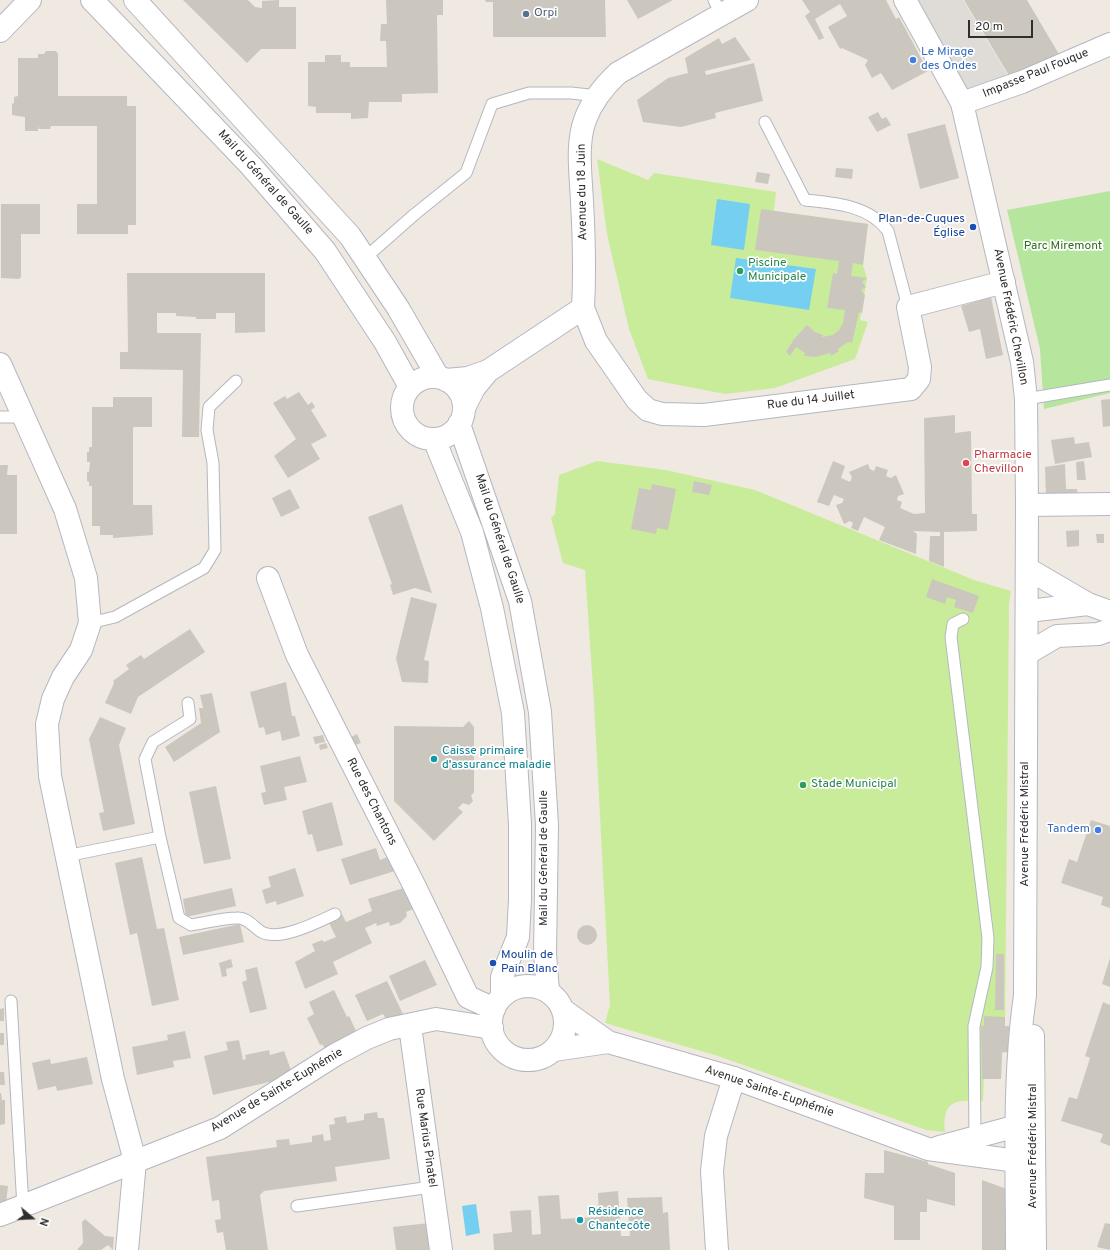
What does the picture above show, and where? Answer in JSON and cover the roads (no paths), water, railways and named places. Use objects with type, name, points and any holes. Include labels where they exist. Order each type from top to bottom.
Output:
[{"type":"street","points":[[0,31],[30,0]]},
{"type":"street","name":"Mail du Général de Gaulle","points":[[92,0],[251,166],[326,251],[385,342],[410,387]]},
{"type":"street","points":[[134,0],[350,236],[442,378],[459,391],[462,416]]},
{"type":"street","name":"Avenue du 18 Juin","points":[[584,308],[585,272],[580,167],[582,136],[585,120],[601,89],[618,73],[718,7],[747,0]]},
{"type":"street","name":"Avenue Frédéric Chevillon","points":[[905,0],[962,103],[1022,362],[1026,399],[1028,653]]},
{"type":"street","name":"Impasse Paul Fouque","points":[[962,103],[1022,82],[1110,44]]},
{"type":"street","points":[[908,307],[1004,282]]},
{"type":"street","name":"Rue du 14 Juillet","points":[[584,308],[596,340],[637,400],[648,410],[662,414],[704,415],[911,389],[919,379],[920,367],[908,307]]},
{"type":"street","points":[[488,371],[474,388],[462,416],[453,432],[444,437],[434,439],[419,436],[407,426],[402,416],[404,396],[410,387],[418,381],[428,377],[468,378],[488,371],[584,308]]},
{"type":"street","points":[[0,364],[65,509],[86,578],[90,623],[81,650],[63,677],[53,699],[47,724],[50,776],[113,1079],[135,1161],[127,1250]]},
{"type":"street","name":"Mail du Général de Gaulle","points":[[462,416],[520,601],[540,712],[547,825],[545,954],[548,991]]},
{"type":"street","name":"Mail du Général de Gaulle","points":[[434,439],[472,532],[492,608],[513,713],[520,824],[520,898],[518,938],[502,977],[496,1011]]},
{"type":"street","points":[[1027,505],[1110,504]]},
{"type":"street","points":[[1028,569],[1088,604],[1110,612]]},
{"type":"street","name":"Rue des Chantons","points":[[268,578],[297,655],[414,885],[468,998],[496,1011]]},
{"type":"street","points":[[1028,616],[1088,604]]},
{"type":"street","points":[[1028,616],[1057,636]]},
{"type":"street","points":[[1028,653],[1057,636],[1098,634],[1110,630]]},
{"type":"street","name":"Avenue Frédéric Mistral","points":[[1017,1250],[1026,1162],[1026,1123],[1033,1036],[1025,995],[1028,653]]},
{"type":"street","points":[[524,986],[537,987],[548,991],[555,996],[563,1010],[566,1021],[565,1031],[561,1041],[554,1050],[545,1056],[534,1060],[522,1060],[511,1056],[498,1044],[496,1011],[512,989],[524,986]]},
{"type":"street","name":"Avenue Sainte-Euphémie","points":[[563,1010],[608,1042],[734,1078],[928,1149],[976,1146],[1026,1123]]},
{"type":"street","name":"Avenue de Sainte-Euphémie","points":[[0,1215],[115,1171],[135,1161],[220,1128],[354,1045],[389,1029],[410,1026],[436,1018],[496,1011]]},
{"type":"street","name":"Rue Marius Pinatel","points":[[410,1026],[431,1187],[441,1250]]},
{"type":"street","name":"Avenue Sainte-Euphémie","points":[[554,1050],[608,1042]]},
{"type":"street","points":[[717,1250],[712,1171],[716,1136],[734,1078]]},
{"type":"street","name":"Avenue Sainte-Euphémie","points":[[976,1146],[1026,1162]]},
{"type":"street","name":"Avenue Frédéric Mistral","points":[[1026,1162],[1035,1250]]},
{"type":"lane","points":[[364,258],[466,173],[492,104],[529,93],[571,92],[598,96]]},
{"type":"lane","points":[[765,122],[805,200],[847,204],[881,222],[888,231],[908,307]]},
{"type":"lane","points":[[90,623],[115,617],[204,568],[215,550],[214,462],[207,430],[209,407],[236,381]]},
{"type":"lane","points":[[1026,399],[1110,385]]},
{"type":"lane","points":[[0,417],[24,417]]},
{"type":"lane","points":[[963,619],[952,624],[950,636],[988,938],[987,967],[974,1026],[976,1146]]},
{"type":"lane","points":[[188,703],[190,719],[153,742],[145,759],[160,837],[179,918],[191,926],[238,917],[252,924],[260,932],[276,935],[303,929],[335,914]]},
{"type":"lane","points":[[66,856],[160,837]]},
{"type":"lane","points":[[11,1002],[23,1207]]},
{"type":"lane","points":[[297,1206],[431,1187]]},
{"type":"water","points":[[717,199],[750,204],[744,250],[711,245]]},
{"type":"water","points":[[736,258],[816,269],[809,310],[730,298]]},
{"type":"water","points":[[476,1204],[480,1233],[466,1236],[462,1206]]},
{"type":"place","name":"Orpi","points":[[526,14]]},
{"type":"place","name":"Le Mirage des Ondes","points":[[913,60]]},
{"type":"place","name":"Plan-de-Cuques Église","points":[[973,227]]},
{"type":"place","name":"Piscine Municipale","points":[[740,271]]},
{"type":"place","name":"Pharmacie Chevillon","points":[[966,463]]},
{"type":"place","name":"Caisse primaire d'assurance maladie","points":[[434,759]]},
{"type":"place","name":"Stade Municipal","points":[[803,785]]},
{"type":"place","name":"Tandem","points":[[1098,830]]},
{"type":"place","name":"Moulin de Pain Blanc","points":[[493,963]]},
{"type":"place","name":"Résidence Chantecôte","points":[[580,1220]]},
{"type":"park label","name":"Parc Miremont","points":[[1063,247]]}]
